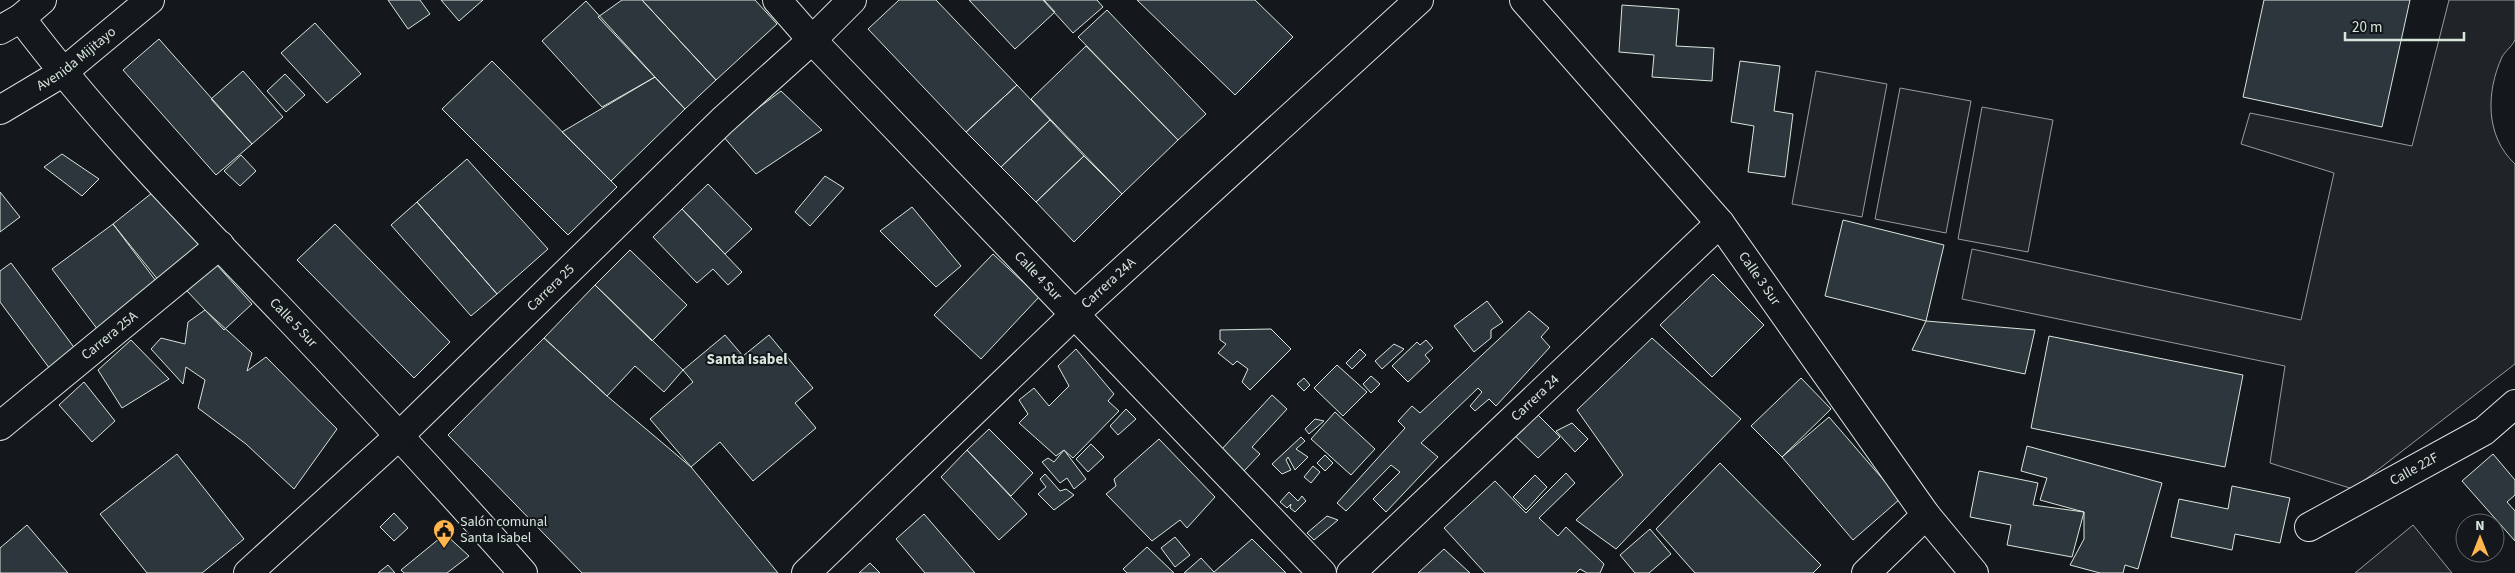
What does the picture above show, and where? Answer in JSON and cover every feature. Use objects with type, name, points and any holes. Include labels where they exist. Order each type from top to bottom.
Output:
[{"type":"street","points":[[11,24],[42,0]]},
{"type":"street","name":"Avenida Mijitayo","points":[[0,110],[62,73],[150,0]]},
{"type":"street","name":"Calle 4 Sur","points":[[777,0],[812,40],[1076,313],[1322,573]]},
{"type":"street","name":"Carrera 25","points":[[248,573],[400,434],[722,121],[812,40],[852,0]]},
{"type":"street","name":"Carrera 24A","points":[[806,573],[1076,313],[1419,0]]},
{"type":"street","name":"Calle 3 Sur","points":[[1524,0],[1720,223],[1926,515],[1974,573]]},
{"type":"street","name":"Calle 5 Sur","points":[[11,24],[62,73],[220,245],[400,434],[523,573]]},
{"type":"street","name":"Carrera 24","points":[[1351,573],[1720,223]]},
{"type":"street","name":"Carrera 25A","points":[[0,426],[220,245]]},
{"type":"street","name":"Calle 22F","points":[[2309,527],[2484,431],[2515,404]]},
{"type":"street","points":[[1866,573],[1926,515]]},
{"type":"shaded area","points":[[2449,0],[2515,0],[2515,39],[2502,57],[2497,70],[2491,99],[2491,113],[2493,127],[2498,140],[2505,153],[2515,164],[2515,364],[2353,489],[2270,463],[2285,366],[1962,299],[1972,249],[2301,320],[2334,173],[2241,144],[2250,113],[2412,146]]},
{"type":"shaded area","points":[[1816,71],[1887,84],[1862,217],[1792,204]]},
{"type":"shaded area","points":[[1900,88],[1971,101],[1946,233],[1875,219]]},
{"type":"shaded area","points":[[1982,107],[2053,120],[2028,252],[1958,239]]},
{"type":"shaded area","points":[[2413,525],[2452,573],[2355,573]]},
{"type":"building","points":[[388,0],[420,0],[430,14],[408,29]]},
{"type":"building","points":[[441,0],[483,0],[459,21]]},
{"type":"building","points":[[622,0],[642,0],[716,80],[685,109],[598,17]]},
{"type":"building","points":[[642,0],[755,0],[777,24],[716,80]]},
{"type":"building","points":[[899,0],[936,0],[1017,85],[966,132],[868,29]]},
{"type":"building","points":[[969,0],[1044,0],[1055,12],[1015,49]]},
{"type":"building","points":[[1043,0],[1097,0],[1103,7],[1073,33]]},
{"type":"building","points":[[1137,0],[1255,0],[1293,37],[1235,95]]},
{"type":"building","points":[[2264,0],[2410,0],[2382,127],[2243,97]]},
{"type":"building","points":[[586,1],[655,77],[602,107],[542,41]]},
{"type":"building","points":[[1622,5],[1679,9],[1676,46],[1714,48],[1712,81],[1652,77],[1654,55],[1619,52]]},
{"type":"building","points":[[1107,10],[1206,114],[1178,140],[1078,37]]},
{"type":"building","points":[[315,23],[361,74],[327,103],[281,53]]},
{"type":"building","points":[[159,39],[252,144],[216,175],[123,70]]},
{"type":"building","points":[[1086,46],[1178,140],[1122,194],[1031,99]]},
{"type":"building","points":[[492,61],[617,187],[568,235],[442,109]]},
{"type":"building","points":[[1740,61],[1780,66],[1774,111],[1793,114],[1785,177],[1748,172],[1754,126],[1731,122]]},
{"type":"building","points":[[243,71],[283,117],[252,144],[211,99]]},
{"type":"building","points":[[285,74],[305,95],[286,112],[267,91]]},
{"type":"building","points":[[655,77],[685,109],[611,181],[562,132]]},
{"type":"building","points":[[1017,85],[1050,120],[1001,167],[966,132]]},
{"type":"building","points":[[781,91],[822,130],[756,174],[722,135]]},
{"type":"building","points":[[1050,120],[1084,156],[1036,202],[1001,167]]},
{"type":"building","points":[[62,154],[99,179],[82,196],[44,167]]},
{"type":"building","points":[[241,155],[256,171],[240,186],[224,171]]},
{"type":"building","points":[[1084,156],[1122,194],[1074,242],[1036,202]]},
{"type":"building","points":[[467,159],[548,249],[497,294],[417,202]]},
{"type":"building","points":[[825,176],[844,188],[810,226],[795,212]]},
{"type":"building","points":[[708,184],[752,229],[725,254],[682,209]]},
{"type":"building","points":[[157,189],[203,245],[159,281],[113,224]]},
{"type":"building","points":[[0,192],[20,217],[0,232]]},
{"type":"building","points":[[417,202],[497,294],[471,316],[391,225]]},
{"type":"building","points":[[912,207],[961,266],[936,287],[880,231]]},
{"type":"building","points":[[682,209],[742,272],[728,285],[713,269],[697,283],[653,237]]},
{"type":"building","points":[[1843,220],[1944,245],[1926,321],[1825,296]]},
{"type":"building","points":[[113,224],[162,289],[101,334],[52,269]]},
{"type":"building","points":[[335,224],[450,342],[414,378],[297,260]]},
{"type":"building","points":[[630,250],[687,305],[652,341],[595,285]]},
{"type":"building","points":[[993,254],[1039,297],[981,359],[934,315]]},
{"type":"building","points":[[11,263],[76,350],[50,369],[0,302],[0,271]]},
{"type":"building","points":[[216,264],[252,304],[224,330],[187,291]]},
{"type":"building","points":[[1713,274],[1764,325],[1712,377],[1660,325]]},
{"type":"building","points":[[595,285],[683,370],[664,392],[635,366],[607,396],[544,338]]},
{"type":"building","points":[[1487,301],[1503,322],[1491,330],[1491,338],[1474,352],[1454,326]]},
{"type":"building","points":[[205,310],[252,353],[247,371],[266,357],[337,429],[294,489],[246,444],[198,408],[205,380],[186,367],[183,384],[151,349],[161,338],[185,344],[188,322]]},
{"type":"building","points":[[1529,311],[1549,328],[1541,337],[1550,347],[1496,406],[1489,399],[1475,411],[1470,406],[1482,392],[1478,388],[1421,443],[1438,457],[1386,512],[1373,499],[1400,472],[1391,465],[1346,511],[1337,503],[1405,428],[1398,421],[1412,406],[1420,413]]},
{"type":"building","points":[[1926,321],[2035,330],[2025,374],[1912,350]]},
{"type":"building","points":[[1271,329],[1291,349],[1250,390],[1242,382],[1248,369],[1237,361],[1233,365],[1218,353],[1226,344],[1220,340],[1220,330]]},
{"type":"building","points":[[725,335],[743,356],[769,335],[813,388],[795,403],[816,428],[753,481],[720,442],[691,467],[650,419],[693,382],[683,370]]},
{"type":"building","points":[[2049,336],[2243,375],[2225,467],[2031,428]]},
{"type":"building","points":[[544,338],[607,396],[691,467],[778,573],[582,573],[448,435]]},
{"type":"building","points":[[1652,338],[1741,419],[1616,549],[1576,520],[1623,475],[1577,410]]},
{"type":"building","points":[[131,340],[169,379],[122,408],[98,370]]},
{"type":"building","points":[[1426,340],[1433,348],[1425,355],[1430,361],[1408,382],[1392,366],[1417,342],[1420,345]]},
{"type":"building","points":[[1394,344],[1404,349],[1382,369],[1375,361]]},
{"type":"building","points":[[1076,349],[1114,394],[1108,401],[1119,411],[1073,458],[1064,450],[1056,456],[1019,423],[1028,414],[1019,400],[1034,388],[1049,406],[1069,386],[1058,366]]},
{"type":"building","points":[[1360,349],[1366,355],[1352,369],[1346,363]]},
{"type":"building","points":[[1337,365],[1367,392],[1343,416],[1314,388]]},
{"type":"building","points":[[1371,376],[1380,384],[1371,393],[1363,384]]},
{"type":"building","points":[[1304,378],[1310,385],[1304,391],[1297,384]]},
{"type":"building","points":[[1801,378],[1831,409],[1782,457],[1751,426]]},
{"type":"building","points":[[84,382],[115,421],[92,442],[59,405]]},
{"type":"building","points":[[1272,395],[1287,409],[1252,447],[1260,454],[1244,471],[1221,450]]},
{"type":"building","points":[[1126,409],[1136,419],[1118,435],[1110,426]]},
{"type":"building","points":[[1533,410],[1560,437],[1538,458],[1511,432]]},
{"type":"building","points":[[1335,412],[1375,449],[1351,475],[1311,439]]},
{"type":"building","points":[[1829,417],[1900,499],[1853,540],[1782,457]]},
{"type":"building","points":[[1315,419],[1324,421],[1309,434],[1305,429]]},
{"type":"building","points":[[1572,423],[1588,439],[1575,452],[1556,431]]},
{"type":"building","points":[[989,429],[1033,473],[1011,496],[967,450]]},
{"type":"building","points":[[1301,437],[1305,441],[1296,449],[1308,457],[1295,470],[1288,457],[1286,460],[1291,470],[1282,474],[1272,464]]},
{"type":"building","points":[[1159,439],[1215,497],[1187,528],[1180,520],[1152,541],[1106,494],[1116,486],[1114,479]]},
{"type":"building","points":[[1091,444],[1104,457],[1088,472],[1076,459]]},
{"type":"building","points":[[2027,446],[2162,483],[2138,569],[2125,565],[2123,573],[2100,573],[2070,565],[2084,539],[2084,512],[2040,500],[2047,478],[2021,471]]},
{"type":"building","points":[[967,450],[1027,514],[999,540],[941,477]]},
{"type":"building","points":[[1064,450],[1086,479],[1074,489],[1067,478],[1060,483],[1042,462],[1048,458],[1054,462]]},
{"type":"building","points":[[177,454],[244,539],[202,573],[147,573],[100,514]]},
{"type":"building","points":[[2493,454],[2515,480],[2515,495],[2507,502],[2515,511],[2515,541],[2505,530],[2505,513],[2490,513],[2462,481]]},
{"type":"building","points":[[1325,455],[1333,463],[1325,471],[1317,463]]},
{"type":"building","points":[[1720,463],[1821,565],[1813,573],[1695,573],[1656,529]]},
{"type":"building","points":[[1313,466],[1320,472],[1311,483],[1304,477]]},
{"type":"building","points":[[1979,471],[2038,483],[2033,505],[2084,512],[2072,557],[2007,545],[2011,525],[1970,517]]},
{"type":"building","points":[[1566,473],[1575,483],[1539,518],[1558,536],[1566,527],[1604,564],[1600,573],[1587,573],[1580,569],[1576,573],[1485,573],[1444,528],[1495,481],[1526,513]]},
{"type":"building","points":[[1045,474],[1060,491],[1066,489],[1074,495],[1054,510],[1038,494],[1046,487],[1040,479]]},
{"type":"building","points":[[1535,475],[1547,487],[1526,510],[1513,497]]},
{"type":"building","points":[[2232,486],[2290,498],[2280,543],[2235,534],[2232,550],[2171,537],[2179,499],[2228,509]]},
{"type":"building","points":[[1289,492],[1298,501],[1302,496],[1306,501],[1295,512],[1290,508],[1291,504],[1287,508],[1280,502]]},
{"type":"building","points":[[394,513],[408,528],[394,541],[380,527]]},
{"type":"building","points":[[924,514],[975,573],[925,573],[896,539]]},
{"type":"building","points":[[1327,516],[1338,520],[1314,540],[1307,533]]},
{"type":"building","points":[[27,525],[68,573],[0,573],[0,548]]},
{"type":"building","points":[[1650,529],[1671,554],[1649,573],[1635,573],[1620,555]]},
{"type":"building","name":"Salón comunal Santa Isabel","points":[[445,534],[469,556],[447,573],[404,573],[401,570]]},
{"type":"building","points":[[1175,537],[1190,555],[1175,567],[1161,548]]},
{"type":"building","points":[[1252,539],[1286,573],[1184,573],[1201,558],[1214,572]]},
{"type":"building","points":[[1147,547],[1174,573],[1127,573],[1123,569]]},
{"type":"building","points":[[1444,549],[1470,573],[1418,573]]},
{"type":"building","points":[[870,563],[880,573],[859,573]]},
{"type":"building","points":[[388,565],[395,573],[378,573]]},
{"type":"place","name":"Salón comunal Santa Isabel","points":[[444,549]]},
{"type":"district","name":"Santa Isabel","points":[[747,359]]}]
